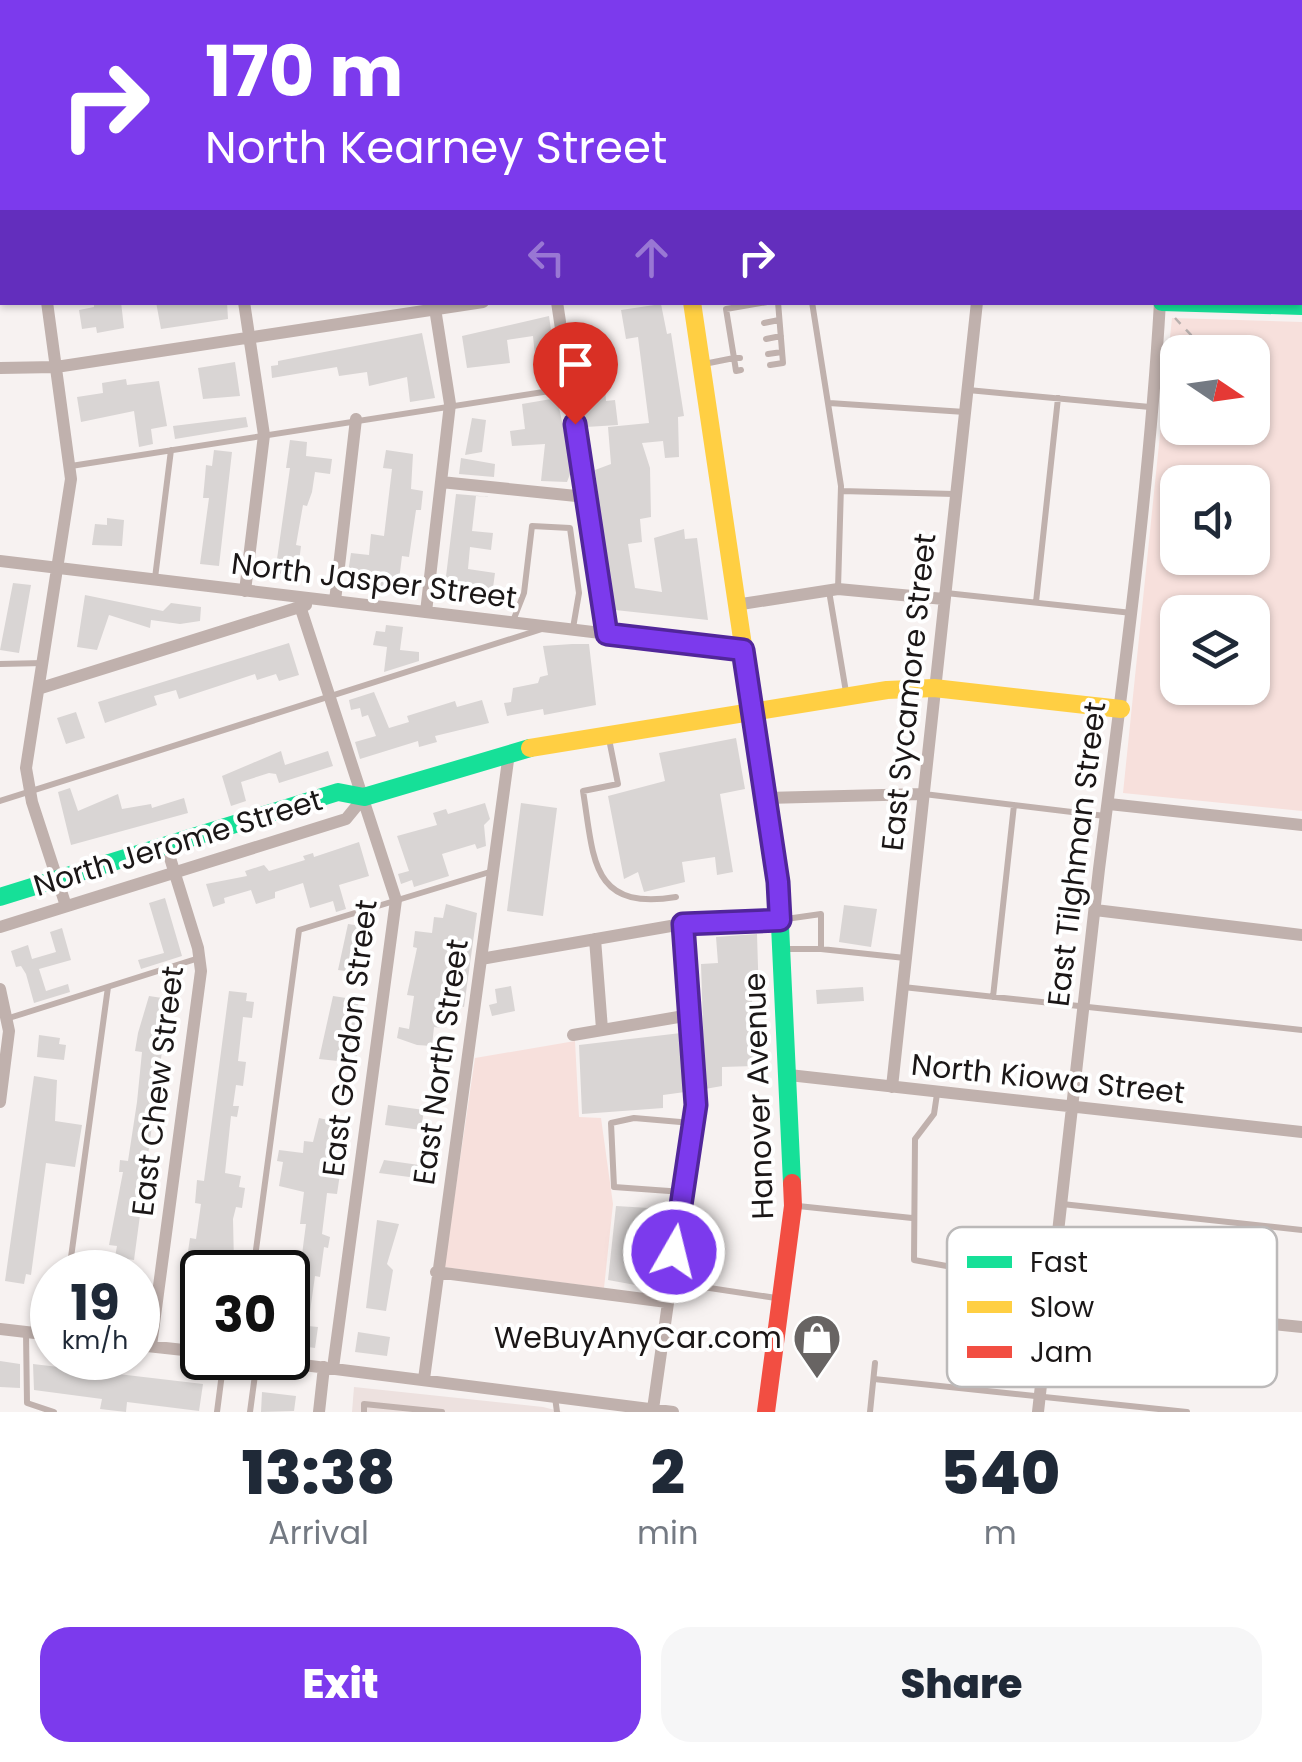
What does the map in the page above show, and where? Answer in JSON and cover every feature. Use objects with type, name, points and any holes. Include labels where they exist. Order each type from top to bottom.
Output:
[{"type":"main road","name":"Hanover Avenue","points":[[692,305],[766,798],[782,949],[793,1206],[766,1412]]},
{"type":"main road","points":[[1164,307],[1302,306]]},
{"type":"main road","name":"North Jerome Street","points":[[0,897],[338,792],[364,798],[509,753],[608,732],[846,696],[934,688],[1121,709]]},
{"type":"street","points":[[47,305],[71,466],[45,663],[26,768],[66,906]]},
{"type":"street","points":[[244,305],[264,434],[246,591]]},
{"type":"street","points":[[557,305],[607,634]]},
{"type":"street","name":"East Sycamore Street","points":[[892,1087],[977,305]]},
{"type":"street","points":[[0,368],[56,367],[434,306],[450,404],[426,612]]},
{"type":"street","name":"East Tilghman Street","points":[[1059,1227],[1070,1106],[1121,709],[1164,307]]},
{"type":"street","points":[[41,688],[300,606],[328,601],[356,419]]},
{"type":"street","points":[[441,482],[586,497]]},
{"type":"street","name":"North Jasper Street","points":[[0,562],[426,612],[514,616],[549,627],[574,624],[607,634],[743,650]]},
{"type":"street","points":[[736,605],[833,589],[944,596]]},
{"type":"street","name":"East Gordon Street","points":[[300,606],[396,900],[319,1412]]},
{"type":"street","name":"East North Street","points":[[424,1379],[509,753]]},
{"type":"street","points":[[766,798],[922,794]]},
{"type":"street","name":"North Jerome Street","points":[[0,928],[346,819],[364,798]]},
{"type":"street","points":[[1108,810],[1302,825]]},
{"type":"street","name":"East Chew Street","points":[[158,1250],[200,958],[166,845]]},
{"type":"street","points":[[1094,910],[1302,935]]},
{"type":"street","points":[[481,959],[683,924],[780,920]]},
{"type":"street","points":[[653,1409],[693,1123],[683,924]]},
{"type":"street","points":[[595,939],[602,1030]]},
{"type":"street","points":[[0,989],[9,1018],[0,1102]]},
{"type":"street","points":[[574,1035],[690,1015]]},
{"type":"street","name":"North Kiowa Street","points":[[788,1075],[1302,1132]]},
{"type":"street","points":[[436,1272],[667,1302]]},
{"type":"street","points":[[1277,1325],[1302,1327]]},
{"type":"street","points":[[0,1329],[30,1332]]},
{"type":"street","points":[[310,1365],[674,1412]]},
{"type":"street","name":"East Tilghman Street","points":[[1038,1412],[1041,1387]]},
{"type":"lane","points":[[598,0],[608,0]]},
{"type":"lane","points":[[742,370],[736,371],[735,343],[726,309],[749,305]]},
{"type":"lane","points":[[770,365],[783,363],[778,305]]},
{"type":"lane","points":[[813,305],[840,490],[833,589],[846,696]]},
{"type":"lane","points":[[764,323],[779,320]]},
{"type":"lane","points":[[766,338],[781,336]]},
{"type":"lane","points":[[768,354],[782,352]]},
{"type":"lane","points":[[700,364],[737,358]]},
{"type":"lane","points":[[71,466],[570,388]]},
{"type":"lane","points":[[967,390],[1154,407]]},
{"type":"lane","points":[[1036,602],[1058,398]]},
{"type":"lane","points":[[829,402],[965,412]]},
{"type":"lane","points":[[155,581],[171,450]]},
{"type":"lane","points":[[840,490],[956,494]]},
{"type":"lane","points":[[514,616],[524,593],[532,526],[570,528],[579,593],[574,624]]},
{"type":"lane","points":[[944,596],[1132,613]]},
{"type":"lane","points":[[0,802],[549,627]]},
{"type":"lane","points":[[0,664],[45,663]]},
{"type":"lane","points":[[608,732],[618,784],[584,791],[595,866],[620,895],[643,902],[676,897]]},
{"type":"lane","points":[[922,794],[1014,806],[1108,810]]},
{"type":"lane","points":[[993,996],[1014,806]]},
{"type":"lane","points":[[256,1250],[299,930],[493,871]]},
{"type":"lane","points":[[780,920],[821,914],[821,949]]},
{"type":"lane","points":[[782,949],[905,958]]},
{"type":"lane","points":[[9,1018],[200,958]]},
{"type":"lane","points":[[72,1250],[108,986]]},
{"type":"lane","points":[[902,987],[1302,1030]]},
{"type":"lane","points":[[937,1092],[934,1114],[914,1139],[914,1260],[947,1266]]},
{"type":"lane","points":[[683,1192],[614,1187],[610,1123],[634,1118],[693,1123]]},
{"type":"lane","points":[[1061,1204],[1274,1227]]},
{"type":"lane","points":[[793,1206],[912,1218]]},
{"type":"lane","points":[[1277,1227],[1302,1230]]},
{"type":"lane","points":[[670,1282],[783,1298]]},
{"type":"lane","points":[[26,1332],[27,1403],[54,1412]]},
{"type":"lane","points":[[870,1412],[875,1363]]},
{"type":"lane","points":[[874,1379],[947,1386]]},
{"type":"lane","points":[[218,1412],[222,1380]]},
{"type":"lane","points":[[250,1412],[254,1380]]},
{"type":"lane","points":[[952,1387],[1187,1412]]},
{"type":"lane","points":[[555,1396],[557,1412]]},
{"type":"lane","points":[[364,1412],[364,1404],[442,1412]]},
{"type":"path","points":[[1164,307],[1191,335]]},
{"type":"shaded area","points":[[1172,318],[1302,322],[1302,811],[1123,793],[1160,434],[1160,445],[1270,445],[1270,335],[1170,335]]},
{"type":"shaded area","points":[[575,1041],[579,1117],[601,1118],[613,1204],[604,1288],[444,1267],[475,1058]]},
{"type":"shaded area","points":[[354,1387],[543,1407],[563,1412],[352,1412]]},
{"type":"building","points":[[121,305],[124,328],[97,333],[96,327],[82,329],[79,310]]},
{"type":"building","points":[[157,305],[227,305],[228,319],[161,329]]},
{"type":"building","points":[[661,305],[667,334],[671,333],[684,416],[678,417],[679,457],[665,458],[663,441],[642,443],[650,468],[651,517],[640,519],[642,542],[628,544],[635,588],[662,592],[654,538],[684,529],[685,539],[697,538],[708,620],[615,610],[595,470],[611,464],[608,427],[649,423],[638,337],[626,339],[621,310]]},
{"type":"building","points":[[549,316],[555,358],[535,356],[533,336],[507,340],[510,363],[467,368],[462,336]]},
{"type":"building","points":[[422,333],[435,398],[410,402],[407,377],[369,386],[367,372],[339,376],[337,367],[272,378],[271,366],[278,365],[278,361]]},
{"type":"building","points":[[235,362],[240,396],[203,399],[198,368]]},
{"type":"building","points":[[604,375],[606,401],[615,400],[618,425],[586,427],[582,402],[591,402],[588,377]]},
{"type":"building","points":[[126,379],[127,385],[159,381],[167,426],[151,429],[153,444],[139,447],[134,411],[81,422],[77,397],[103,393],[102,383]]},
{"type":"building","points":[[557,398],[572,469],[567,482],[541,481],[545,444],[512,446],[510,431],[525,429],[522,404]]},
{"type":"building","points":[[246,417],[248,427],[175,439],[173,426]]},
{"type":"building","points":[[472,418],[486,420],[482,452],[465,455]]},
{"type":"building","points":[[290,440],[307,442],[306,456],[332,459],[330,474],[315,472],[307,506],[303,505],[296,545],[301,546],[299,562],[293,575],[275,573],[290,468],[286,468]]},
{"type":"building","points":[[214,450],[232,452],[219,566],[200,564],[209,498],[203,498],[206,465],[212,466]]},
{"type":"building","points":[[386,450],[413,454],[411,489],[423,491],[409,557],[402,556],[398,588],[367,585],[362,583],[363,575],[348,573],[351,553],[369,555],[371,534],[384,536],[392,469],[383,468]]},
{"type":"building","points":[[461,458],[495,464],[494,477],[459,474]]},
{"type":"building","points":[[456,494],[492,497],[476,496],[472,531],[493,533],[491,550],[470,547],[468,569],[495,573],[492,595],[444,593]]},
{"type":"building","points":[[107,518],[124,520],[122,546],[92,545],[95,524],[107,525]]},
{"type":"building","points":[[13,583],[31,585],[19,653],[0,650]]},
{"type":"building","points":[[85,595],[163,611],[171,603],[201,607],[200,621],[180,624],[151,620],[150,628],[109,615],[97,650],[77,647]]},
{"type":"building","points":[[386,625],[403,627],[400,650],[419,652],[419,661],[384,672],[387,647],[373,645],[376,631],[385,632]]},
{"type":"building","points":[[289,643],[299,675],[279,681],[276,674],[257,680],[255,674],[179,699],[176,690],[154,696],[157,705],[105,723],[98,702]]},
{"type":"building","points":[[589,644],[596,705],[544,715],[543,709],[507,716],[504,703],[511,702],[513,688],[538,683],[540,677],[548,675],[543,646]]},
{"type":"building","points":[[374,692],[389,728],[409,722],[407,716],[455,701],[457,707],[482,700],[489,723],[435,736],[437,742],[419,747],[418,741],[360,759],[355,742],[376,736],[368,715],[362,717],[360,708],[351,710],[349,700]]},
{"type":"building","points":[[76,712],[85,738],[66,744],[57,718]]},
{"type":"building","points":[[736,738],[745,789],[720,794],[733,872],[717,875],[715,857],[682,862],[685,882],[644,892],[638,872],[624,879],[608,796],[665,781],[659,753]]},
{"type":"building","points":[[281,751],[285,765],[328,751],[333,766],[279,783],[276,774],[269,773],[241,782],[246,801],[231,806],[222,776]]},
{"type":"building","points":[[70,788],[78,811],[118,794],[122,809],[151,804],[152,808],[184,798],[188,813],[71,845],[58,792]]},
{"type":"building","points":[[485,803],[490,819],[484,825],[486,846],[477,849],[475,844],[442,854],[449,876],[414,887],[412,880],[401,884],[398,874],[409,871],[397,836],[437,825],[433,813],[446,809],[448,814]]},
{"type":"building","points":[[521,803],[557,808],[543,916],[507,911]]},
{"type":"building","points":[[359,842],[369,876],[339,885],[346,909],[336,912],[333,901],[310,908],[303,883],[275,892],[275,898],[256,904],[251,890],[224,898],[225,903],[213,907],[206,884],[247,876],[245,871],[264,865],[269,871],[305,860],[303,856],[313,853],[314,857]]},
{"type":"building","points":[[165,898],[182,956],[141,969],[138,960],[164,953],[149,903]]},
{"type":"building","points":[[446,904],[477,913],[464,1007],[445,1004],[442,1028],[434,1027],[432,1046],[417,1045],[397,1038],[399,1027],[409,1029],[414,996],[407,995],[417,948],[413,947],[415,931],[432,933],[434,917],[443,918]]},
{"type":"building","points":[[844,905],[877,909],[871,947],[839,942]]},
{"type":"building","points":[[348,924],[368,927],[363,960],[370,961],[368,974],[338,970]]},
{"type":"building","points":[[62,928],[71,960],[39,969],[46,991],[68,984],[70,992],[34,1003],[26,974],[21,966],[16,967],[11,951],[28,945],[32,959],[56,952],[50,932]]},
{"type":"building","points":[[757,934],[759,1000],[752,1000],[754,1066],[722,1067],[722,1086],[705,1089],[701,964],[718,963],[716,937]]},
{"type":"building","points":[[511,986],[515,1011],[492,1016],[489,1005],[497,1003],[495,989]]},
{"type":"building","points":[[863,987],[864,1001],[817,1004],[816,990]]},
{"type":"building","points":[[229,991],[247,993],[246,1001],[254,1002],[252,1018],[243,1017],[238,1061],[246,1062],[243,1086],[236,1085],[233,1106],[239,1106],[237,1117],[231,1116],[225,1173],[241,1176],[239,1187],[245,1188],[242,1208],[236,1207],[233,1219],[234,1250],[188,1250],[190,1238],[196,1239],[201,1204],[195,1203],[197,1180],[204,1181]]},
{"type":"building","points":[[149,996],[169,999],[135,1250],[116,1250],[117,1246],[109,1245],[123,1172],[119,1172],[120,1160],[128,1161],[137,1102],[142,1052],[135,1051]]},
{"type":"building","points":[[333,996],[359,1000],[350,1050],[357,1051],[356,1063],[319,1059]]},
{"type":"building","points":[[681,1033],[685,1092],[663,1095],[663,1108],[582,1114],[579,1045]]},
{"type":"building","points":[[39,1035],[60,1038],[59,1044],[66,1045],[64,1060],[37,1057]]},
{"type":"building","points":[[34,1076],[57,1080],[55,1121],[82,1125],[75,1167],[46,1163],[34,1250],[30,1250],[30,1275],[26,1274],[24,1284],[5,1281]]},
{"type":"building","points":[[388,1105],[424,1110],[421,1130],[385,1125]]},
{"type":"building","points":[[319,1118],[347,1124],[345,1135],[332,1133],[328,1170],[340,1174],[337,1194],[327,1193],[322,1234],[330,1237],[328,1248],[324,1247],[320,1277],[315,1276],[310,1312],[310,1250],[303,1250],[306,1224],[300,1224],[304,1192],[279,1186],[283,1162],[277,1161],[279,1150],[303,1153],[304,1141],[313,1142]]},
{"type":"building","points":[[384,1160],[419,1165],[417,1178],[379,1173]]},
{"type":"building","points":[[616,1206],[649,1208],[646,1244],[658,1244],[655,1272],[643,1269],[641,1286],[608,1280]]},
{"type":"building","points":[[377,1220],[399,1224],[387,1264],[393,1270],[386,1311],[366,1308]]},
{"type":"building","points":[[310,1326],[318,1327],[315,1348],[310,1347]]},
{"type":"building","points":[[358,1332],[390,1337],[387,1356],[355,1352]]},
{"type":"building","points":[[0,1361],[20,1364],[20,1388],[0,1387]]},
{"type":"building","points":[[160,1379],[203,1384],[199,1411],[127,1402],[126,1412],[100,1409],[102,1399],[34,1390],[34,1380]]},
{"type":"building","points":[[262,1392],[296,1396],[294,1411],[261,1412]]},
{"type":"traffic: fast","points":[[1267,305],[1302,306]]},
{"type":"traffic: fast","points":[[748,679],[778,882],[792,1183]]},
{"type":"traffic: fast","points":[[0,897],[338,792],[364,797],[530,748]]},
{"type":"traffic: slow","points":[[692,305],[748,679]]},
{"type":"traffic: slow","points":[[530,748],[887,690],[934,688],[1121,709]]},
{"type":"traffic: jam","points":[[766,1412],[793,1206],[792,1183]]},
{"type":"place","name":"WeBuyAnyCar.com","points":[[817,1380]]},
{"type":"route","points":[[575,424],[607,634],[743,650],[778,882],[780,920],[683,924],[696,1105],[674,1252]]}]
